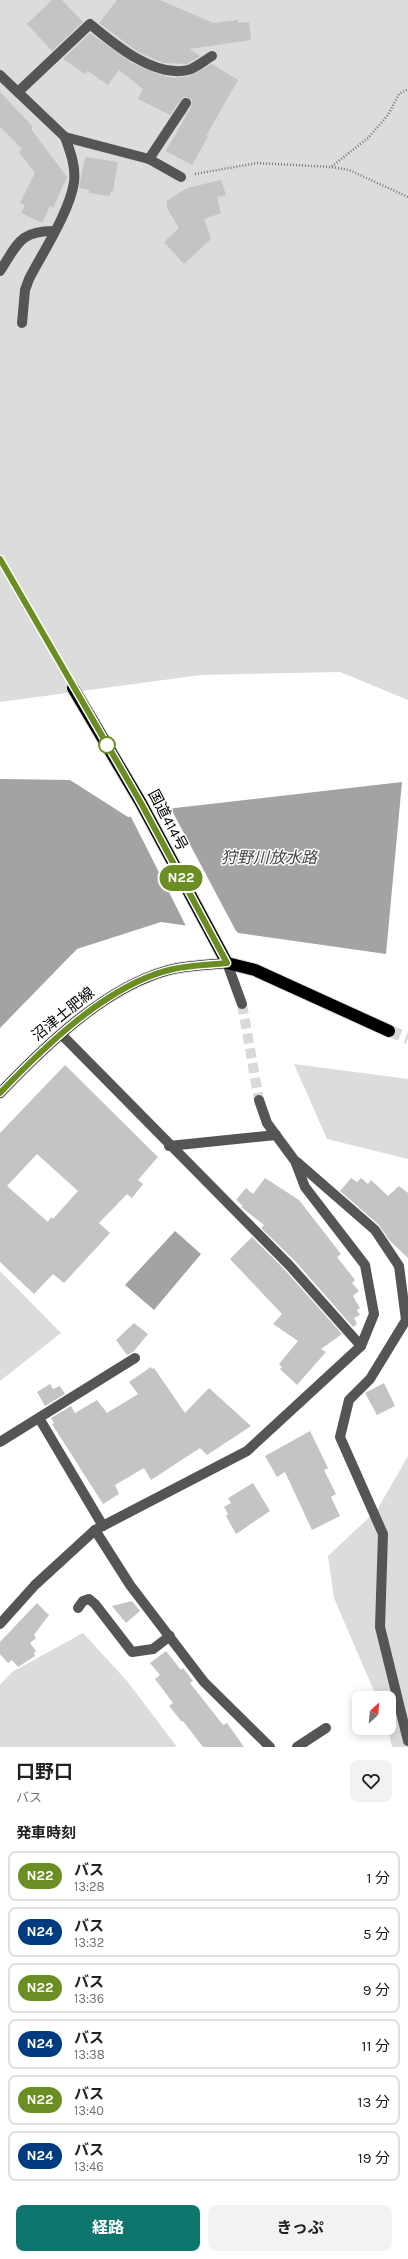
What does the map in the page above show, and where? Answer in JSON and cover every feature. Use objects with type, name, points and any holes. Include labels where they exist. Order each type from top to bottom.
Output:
[{"type":"highway","name":"国道414号","points":[[73,688],[141,803],[227,963]]},
{"type":"highway","points":[[227,963],[255,970],[389,1031]]},
{"type":"main road","name":"沼津土肥線","points":[[0,1093],[36,1056],[106,999],[140,981],[170,969],[227,963]]},
{"type":"street","points":[[18,92],[90,24],[114,44],[137,58],[167,70],[188,70],[212,56]]},
{"type":"street","points":[[0,75],[65,137],[73,162],[74,181],[69,201],[25,290],[22,323]]},
{"type":"street","points":[[149,159],[186,104]]},
{"type":"street","points":[[65,137],[149,159],[181,176]]},
{"type":"street","points":[[0,271],[21,240],[28,234],[36,231],[54,231]]},
{"type":"street","points":[[227,963],[242,1004]]},
{"type":"street","points":[[62,1035],[169,1146],[290,1266],[361,1346]]},
{"type":"street","points":[[259,1100],[267,1123],[295,1161],[375,1230],[399,1266],[406,1320],[370,1379],[349,1400],[340,1437],[383,1534],[380,1627],[408,1741]]},
{"type":"street","points":[[169,1146],[276,1135]]},
{"type":"street","points":[[0,1624],[36,1585],[99,1528],[247,1451],[361,1346],[374,1314],[364,1266],[305,1188],[295,1161]]},
{"type":"street","points":[[0,1442],[135,1358]]},
{"type":"street","points":[[39,1418],[130,1585],[204,1682],[270,1747]]},
{"type":"street","points":[[78,1608],[83,1601],[89,1599],[95,1604],[121,1640],[132,1652],[152,1649],[170,1636]]},
{"type":"street","points":[[297,1747],[326,1728]]},
{"type":"path","points":[[331,167],[368,138],[388,115],[399,94],[408,89]]},
{"type":"path","points":[[181,176],[257,163],[331,167],[349,170],[408,197]]},
{"type":"shaded area","points":[[0,0],[408,0],[408,700],[340,672],[201,675],[0,702]]},
{"type":"shaded area","points":[[294,1064],[408,1079],[408,1159],[327,1139]]},
{"type":"shaded area","points":[[0,1271],[61,1333],[0,1381]]},
{"type":"shaded area","points":[[408,1456],[408,1747],[392,1747],[389,1735],[396,1735],[396,1691],[374,1691],[334,1598],[328,1556],[377,1510]]},
{"type":"shaded area","points":[[83,1633],[127,1681],[177,1747],[0,1747],[0,1685],[12,1672]]},
{"type":"water","name":"狩野川放水路","points":[[0,779],[70,780],[128,817],[175,808],[402,782],[386,954],[161,922],[77,949],[0,1028]]},
{"type":"water","points":[[175,1231],[201,1254],[154,1310],[125,1285]]},
{"type":"pier","points":[[170,807],[236,931],[240,935],[187,928],[130,815]]},
{"type":"building","points":[[52,0],[62,0],[83,22],[52,51],[27,24]]},
{"type":"building","points":[[117,0],[160,0],[213,23],[238,20],[238,23],[249,22],[251,40],[189,49],[200,56],[187,64],[163,63],[138,52],[99,23]]},
{"type":"building","points":[[90,33],[132,63],[160,75],[174,78],[190,76],[212,64],[238,80],[206,136],[208,137],[192,165],[166,151],[191,107],[192,100],[187,97],[183,97],[170,115],[138,99],[143,89],[119,70],[108,85],[88,71],[85,74],[63,59]]},
{"type":"building","points":[[0,92],[33,127],[31,129],[67,177],[53,208],[50,206],[42,223],[21,213],[25,205],[20,203],[35,173],[19,152],[22,149],[0,127]]},
{"type":"building","points":[[85,157],[118,162],[113,191],[111,191],[110,196],[89,193],[89,190],[79,188]]},
{"type":"building","points":[[221,180],[226,195],[217,197],[221,213],[204,219],[211,239],[184,264],[164,242],[179,228],[167,208],[167,201],[187,188]]},
{"type":"building","points":[[65,1065],[158,1157],[138,1180],[143,1184],[132,1198],[127,1194],[99,1223],[110,1233],[64,1283],[53,1274],[34,1294],[0,1262],[0,1133]],"holes":[[[37,1154],[78,1191],[53,1219],[51,1217],[48,1222],[7,1186]]]},
{"type":"building","points":[[265,1178],[299,1200],[341,1254],[337,1257],[355,1280],[352,1283],[359,1291],[353,1296],[360,1308],[357,1310],[360,1315],[354,1318],[357,1324],[353,1327],[295,1261],[261,1228],[264,1225],[241,1207],[243,1206],[236,1200],[246,1188],[253,1194]]},
{"type":"building","points":[[351,1178],[357,1182],[361,1178],[368,1184],[371,1180],[388,1196],[399,1186],[408,1193],[408,1258],[389,1240],[379,1225],[340,1191]]},
{"type":"building","points":[[252,1237],[285,1270],[342,1334],[321,1349],[326,1352],[297,1385],[280,1369],[282,1367],[279,1364],[298,1341],[273,1324],[282,1314],[230,1259]]},
{"type":"building","points":[[134,1323],[148,1334],[133,1352],[127,1355],[116,1340]]},
{"type":"building","points":[[151,1367],[152,1369],[154,1368],[185,1413],[209,1388],[251,1426],[207,1455],[200,1448],[151,1480],[144,1468],[115,1485],[119,1494],[103,1504],[52,1424],[54,1423],[51,1418],[71,1406],[75,1413],[97,1400],[107,1413],[138,1394],[129,1382]]},
{"type":"building","points":[[384,1383],[395,1406],[377,1415],[365,1393]]},
{"type":"building","points":[[50,1384],[53,1389],[60,1386],[65,1394],[45,1406],[37,1392]]},
{"type":"building","points":[[310,1431],[328,1468],[324,1470],[336,1494],[331,1497],[340,1516],[312,1530],[285,1472],[277,1477],[265,1456]]},
{"type":"building","points":[[253,1483],[270,1511],[236,1534],[226,1516],[228,1514],[224,1507],[231,1503],[228,1498]]},
{"type":"building","points":[[132,1601],[140,1611],[126,1623],[112,1606]]},
{"type":"building","points":[[37,1603],[49,1615],[34,1635],[36,1638],[30,1643],[36,1651],[34,1653],[35,1656],[18,1667],[12,1660],[8,1663],[0,1654],[0,1642]]},
{"type":"building","points":[[166,1651],[181,1670],[183,1668],[193,1681],[190,1683],[223,1725],[227,1723],[244,1747],[203,1747],[183,1721],[182,1722],[169,1706],[173,1703],[155,1679],[160,1675],[150,1663]]},
{"type":"tunnel","points":[[0,559],[73,688]]},
{"type":"tunnel","points":[[242,1004],[259,1100]]},
{"type":"tunnel","points":[[389,1031],[408,1038]]},
{"type":"bus line","name":"N22","points":[[0,559],[73,688],[141,803],[227,963],[170,969],[140,981],[106,999],[36,1056],[0,1093]]}]
